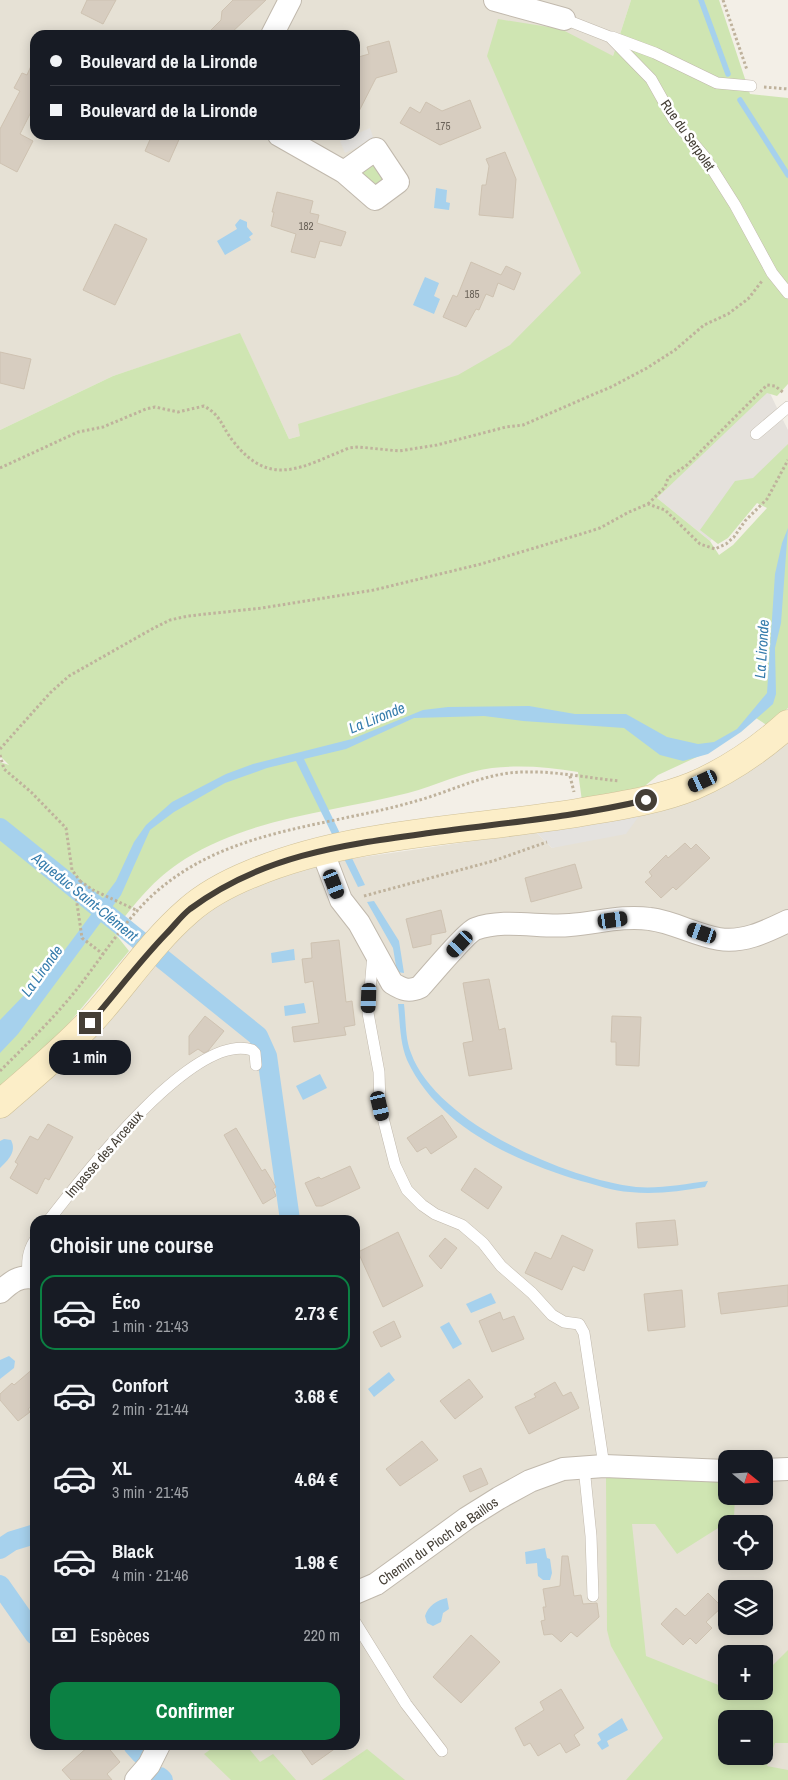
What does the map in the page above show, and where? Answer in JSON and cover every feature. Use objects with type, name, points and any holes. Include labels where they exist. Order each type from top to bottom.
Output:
[{"type":"street","points":[[275,30],[290,0]]},
{"type":"street","name":"Rue du Serpolet","points":[[495,0],[564,19]]},
{"type":"street","points":[[288,140],[344,172]]},
{"type":"street","points":[[0,1104],[47,1064],[90,1023],[144,958],[188,911],[211,894],[248,876],[299,855],[322,850],[619,806],[670,794],[714,776],[762,748],[788,724]]},
{"type":"street","points":[[322,850],[341,900],[360,923],[392,983],[401,989],[411,991],[420,987],[474,929],[491,926],[568,926],[627,918],[648,918],[668,921],[720,939],[744,939],[765,933],[788,921]]},
{"type":"street","points":[[0,1292],[12,1281],[30,1278]]},
{"type":"street","name":"Chemin du Pioch de Baillos","points":[[360,1591],[376,1584],[467,1518],[522,1486],[563,1469],[594,1466],[718,1471]]},
{"type":"street","points":[[773,1470],[788,1469]]},
{"type":"street","points":[[136,1780],[149,1765],[157,1750]]},
{"type":"lane","name":"Rue du Serpolet","points":[[564,19],[610,37],[651,79],[674,120],[704,156],[735,205],[772,273],[788,293]]},
{"type":"lane","points":[[610,37],[631,42],[717,83],[751,86]]},
{"type":"lane","points":[[756,434],[788,408]]},
{"type":"lane","points":[[374,947],[368,1013],[379,1072],[380,1106],[395,1166],[407,1190],[422,1205],[435,1214],[462,1225],[552,1315],[564,1322],[579,1324],[584,1333],[594,1466],[591,1536],[593,1596]]},
{"type":"lane","name":"Impasse des Arceaux","points":[[53,1215],[112,1141],[148,1103],[169,1086],[206,1060],[233,1049],[252,1050],[255,1053],[256,1066]]},
{"type":"lane","points":[[30,1251],[27,1262],[30,1272]]},
{"type":"lane","points":[[360,1630],[406,1704],[442,1751]]},
{"type":"path","points":[[723,0],[751,86],[788,90]]},
{"type":"path","points":[[0,468],[78,432],[103,427],[155,407],[178,412],[192,407],[204,406],[216,412],[233,441],[258,466],[281,472],[349,448],[359,447],[399,451],[437,445],[506,427],[523,426],[613,386],[647,368],[675,350],[704,325],[728,314],[748,298],[772,273]]},
{"type":"path","points":[[0,749],[50,693],[70,676],[119,646],[170,620],[188,616],[346,596],[481,564],[600,528],[648,504],[665,487],[668,478],[687,465],[767,385],[775,386],[788,396]]},
{"type":"path","points":[[648,504],[664,510],[700,544],[715,549],[726,544],[744,521],[767,499],[788,460]]},
{"type":"path","points":[[0,754],[4,769],[31,792],[66,828],[72,870],[80,881],[93,890],[138,911]]},
{"type":"path","points":[[341,900],[365,896],[493,861],[534,847],[557,837],[556,816]]},
{"type":"path","points":[[80,881],[75,890],[82,938],[103,954]]},
{"type":"shaded area","points":[[0,0],[631,0],[610,65],[624,352],[533,372],[289,439],[240,334],[113,376],[0,430]]},
{"type":"shaded area","points":[[370,128],[374,140],[345,153],[340,141],[360,140],[360,132]]},
{"type":"shaded area","points":[[768,389],[778,410],[772,424],[783,420],[788,430],[788,447],[758,496],[710,541],[657,498]]},
{"type":"shaded area","points":[[788,737],[788,1780],[0,1780],[0,1104],[211,894],[343,860],[536,832],[552,848],[639,816]]},
{"type":"shaded area","points":[[639,816],[626,834],[552,848],[536,832]]},
{"type":"green space","points":[[631,0],[719,0],[750,94],[788,98],[788,384],[777,396],[767,393],[657,498],[710,541],[719,555],[733,545],[767,508],[757,503],[728,538],[718,544],[700,530],[735,481],[753,478],[788,444],[788,708],[768,726],[756,718],[712,750],[658,775],[640,790],[582,801],[578,772],[535,767],[492,768],[471,772],[418,790],[380,800],[294,817],[238,834],[211,845],[173,867],[154,883],[138,901],[113,931],[129,951],[65,1028],[41,1053],[0,1088],[0,762],[9,765],[0,756],[0,430],[113,376],[240,333],[289,439],[300,436],[298,424],[458,375],[510,345],[581,273],[487,56],[498,19],[561,29],[613,56]]},
{"type":"green space","points":[[376,160],[387,176],[376,188],[359,173]]},
{"type":"green space","points":[[606,1478],[718,1479],[718,1505],[735,1505],[734,1515],[718,1515],[718,1528],[677,1554],[655,1524],[632,1524],[646,1656],[718,1685],[718,1700],[773,1700],[773,1665],[788,1650],[788,1743],[775,1743],[773,1749],[773,1710],[718,1710],[718,1765],[767,1765],[788,1770],[788,1780],[626,1780],[663,1738],[611,1646],[607,1630]]},
{"type":"green space","points":[[367,1749],[405,1780],[322,1780]]},
{"type":"green space","points":[[210,1750],[250,1750],[260,1762],[273,1754],[296,1780],[231,1780],[204,1754]]},
{"type":"water","points":[[436,188],[447,190],[446,202],[450,203],[449,210],[434,208]]},
{"type":"water","points":[[240,219],[247,222],[247,227],[253,234],[249,237],[251,240],[225,255],[217,241],[237,229],[235,225]]},
{"type":"water","points":[[425,277],[439,283],[434,296],[440,299],[434,314],[413,305]]},
{"type":"water","name":"La Lironde","points":[[788,528],[781,623],[775,648],[776,694],[773,704],[741,732],[708,754],[683,761],[660,755],[624,728],[523,721],[484,716],[414,718],[346,749],[304,759],[365,885],[358,887],[296,761],[267,768],[225,783],[174,812],[150,830],[121,895],[18,1034],[0,1053],[0,1020],[55,963],[116,881],[134,842],[146,825],[172,802],[226,774],[253,764],[352,739],[423,710],[448,707],[529,706],[575,714],[626,714],[667,737],[698,744],[714,742],[737,729],[767,693],[775,574],[782,543]]},
{"type":"water","points":[[374,901],[399,941],[404,973],[397,972],[393,948],[367,902]]},
{"type":"water","points":[[294,949],[295,960],[272,963],[271,953]]},
{"type":"water","points":[[304,1003],[306,1013],[285,1016],[284,1006]]},
{"type":"water","points":[[398,1004],[404,1004],[409,1047],[425,1079],[447,1102],[475,1124],[541,1160],[575,1173],[636,1187],[672,1186],[708,1181],[705,1187],[658,1193],[639,1193],[611,1189],[556,1173],[530,1163],[505,1152],[481,1138],[458,1122],[438,1104],[421,1084],[407,1060],[403,1047]]},
{"type":"water","points":[[320,1074],[327,1088],[303,1100],[296,1086]]},
{"type":"water","points":[[4,1139],[11,1140],[13,1148],[11,1156],[0,1168],[0,1141]]},
{"type":"water","points":[[491,1293],[496,1303],[471,1313],[466,1304]]},
{"type":"water","points":[[449,1322],[462,1344],[453,1349],[440,1327]]},
{"type":"water","points":[[9,1356],[15,1361],[14,1368],[0,1379],[0,1360]]},
{"type":"water","points":[[389,1372],[395,1380],[374,1397],[368,1389]]},
{"type":"water","points":[[545,1548],[547,1558],[550,1559],[552,1573],[550,1580],[543,1580],[538,1576],[537,1563],[526,1564],[525,1552]]},
{"type":"water","points":[[447,1598],[449,1609],[443,1613],[441,1622],[433,1626],[427,1623],[425,1616],[428,1609],[436,1602]]},
{"type":"water","points":[[622,1718],[628,1730],[607,1741],[609,1746],[602,1750],[597,1743],[601,1740],[598,1734]]},
{"type":"building","points":[[87,0],[116,0],[103,24],[81,13]]},
{"type":"building","points":[[233,0],[266,0],[234,30],[211,30],[221,20],[222,11]]},
{"type":"building","points":[[389,41],[397,72],[376,78],[360,109],[360,57],[369,54],[367,47]]},
{"type":"building","points":[[30,68],[30,114],[20,134],[33,141],[17,172],[0,163],[0,129],[20,91],[14,88],[22,73],[27,75]]},
{"type":"building","points":[[470,100],[481,128],[440,145],[400,123],[410,107],[420,113],[426,102],[442,111]]},
{"type":"building","points":[[150,140],[179,140],[169,162],[145,151]]},
{"type":"building","points":[[505,152],[516,179],[513,218],[479,215],[482,185],[486,185],[489,166],[486,159]]},
{"type":"building","points":[[277,192],[313,201],[310,213],[319,215],[317,223],[346,232],[341,246],[320,241],[315,258],[291,252],[296,234],[271,226]]},
{"type":"building","points":[[115,224],[147,239],[115,305],[83,290]]},
{"type":"building","points":[[471,262],[501,275],[506,266],[521,273],[514,290],[498,283],[493,297],[486,294],[479,310],[476,309],[466,327],[443,317],[453,295],[457,297]]},
{"type":"building","points":[[0,352],[31,359],[24,389],[0,383]]},
{"type":"building","points":[[685,843],[691,849],[696,844],[710,858],[676,890],[673,887],[661,898],[645,882],[652,876],[649,872],[666,855],[668,858]]},
{"type":"building","points":[[575,864],[582,888],[531,902],[525,878]]},
{"type":"building","points":[[441,910],[446,932],[431,935],[431,944],[413,948],[406,919]]},
{"type":"building","points":[[339,940],[346,1002],[352,1001],[355,1025],[344,1027],[346,1035],[294,1042],[292,1027],[319,1023],[313,981],[305,983],[302,959],[312,958],[311,943]]},
{"type":"building","points":[[489,979],[499,1030],[505,1028],[512,1069],[469,1076],[463,1043],[473,1041],[463,983]]},
{"type":"building","points":[[205,1016],[224,1031],[208,1051],[204,1053],[198,1049],[189,1055],[189,1036]]},
{"type":"building","points":[[612,1016],[641,1017],[639,1066],[616,1065],[616,1042],[611,1042]]},
{"type":"building","points":[[442,1115],[457,1137],[431,1154],[426,1147],[417,1152],[407,1138]]},
{"type":"building","points":[[48,1124],[73,1137],[49,1180],[45,1178],[37,1194],[10,1178],[18,1164],[15,1162],[30,1136],[38,1140]]},
{"type":"building","points":[[236,1128],[262,1171],[265,1169],[276,1187],[273,1189],[276,1196],[263,1204],[224,1135]]},
{"type":"building","points":[[350,1166],[360,1188],[322,1206],[316,1206],[305,1183],[319,1177],[321,1179]]},
{"type":"building","points":[[475,1168],[502,1187],[488,1209],[461,1190]]},
{"type":"building","points":[[675,1220],[678,1245],[638,1248],[636,1223]]},
{"type":"building","points":[[398,1232],[423,1286],[383,1307],[360,1256],[360,1251]]},
{"type":"building","points":[[562,1235],[593,1250],[584,1271],[573,1266],[562,1290],[525,1273],[535,1252],[551,1259]]},
{"type":"building","points":[[445,1238],[457,1248],[441,1269],[429,1256]]},
{"type":"building","points":[[788,1285],[788,1306],[721,1314],[718,1293]]},
{"type":"building","points":[[682,1290],[685,1327],[648,1331],[644,1294]]},
{"type":"building","points":[[500,1312],[503,1320],[514,1316],[524,1339],[492,1352],[479,1321]]},
{"type":"building","points":[[394,1321],[401,1337],[381,1347],[373,1332]]},
{"type":"building","points":[[30,1371],[30,1407],[28,1409],[30,1412],[18,1421],[0,1400],[0,1394],[12,1383],[14,1385]]},
{"type":"building","points":[[469,1379],[483,1397],[455,1419],[440,1401]]},
{"type":"building","points":[[555,1382],[563,1396],[571,1392],[579,1408],[529,1434],[515,1407],[536,1397],[534,1394]]},
{"type":"building","points":[[422,1441],[438,1460],[400,1486],[386,1469]]},
{"type":"building","points":[[481,1468],[488,1484],[470,1492],[463,1476]]},
{"type":"building","points":[[562,1556],[568,1556],[574,1596],[581,1595],[583,1604],[597,1603],[599,1617],[577,1637],[571,1632],[561,1642],[552,1634],[544,1635],[541,1621],[545,1620],[543,1607],[546,1607],[543,1589],[560,1586]]},
{"type":"building","points":[[708,1593],[718,1603],[718,1611],[706,1622],[712,1628],[696,1644],[690,1638],[683,1645],[661,1624],[676,1608],[685,1616]]},
{"type":"building","points":[[471,1635],[500,1662],[461,1703],[433,1677]]},
{"type":"building","points":[[561,1689],[584,1728],[574,1735],[580,1745],[566,1753],[560,1743],[538,1756],[530,1743],[524,1746],[515,1728],[544,1710],[540,1702]]},
{"type":"building","points":[[84,1750],[110,1750],[120,1762],[107,1774],[112,1780],[71,1780],[62,1770]]},
{"type":"building","points":[[302,1750],[333,1750],[312,1765]]},
{"type":"waterway","points":[[701,0],[728,74]]},
{"type":"waterway","points":[[740,100],[788,175]]},
{"type":"waterway","name":"Aqueduc Saint-Clément","points":[[0,828],[258,1036],[267,1056],[289,1215]]},
{"type":"waterway","name":"Aqueduc Saint-Clément","points":[[0,1549],[12,1541],[30,1536]]},
{"type":"waterway","name":"Aqueduc Saint-Clément","points":[[0,1585],[30,1628]]},
{"type":"waterway","name":"Aqueduc Saint-Clément","points":[[137,1750],[141,1754]]},
{"type":"waterway","name":"Aqueduc Saint-Clément","points":[[160,1777],[163,1780]]},
{"type":"route","points":[[90,1023],[144,958],[188,911],[211,894],[276,864],[299,855],[356,843],[556,816],[646,800]]}]
